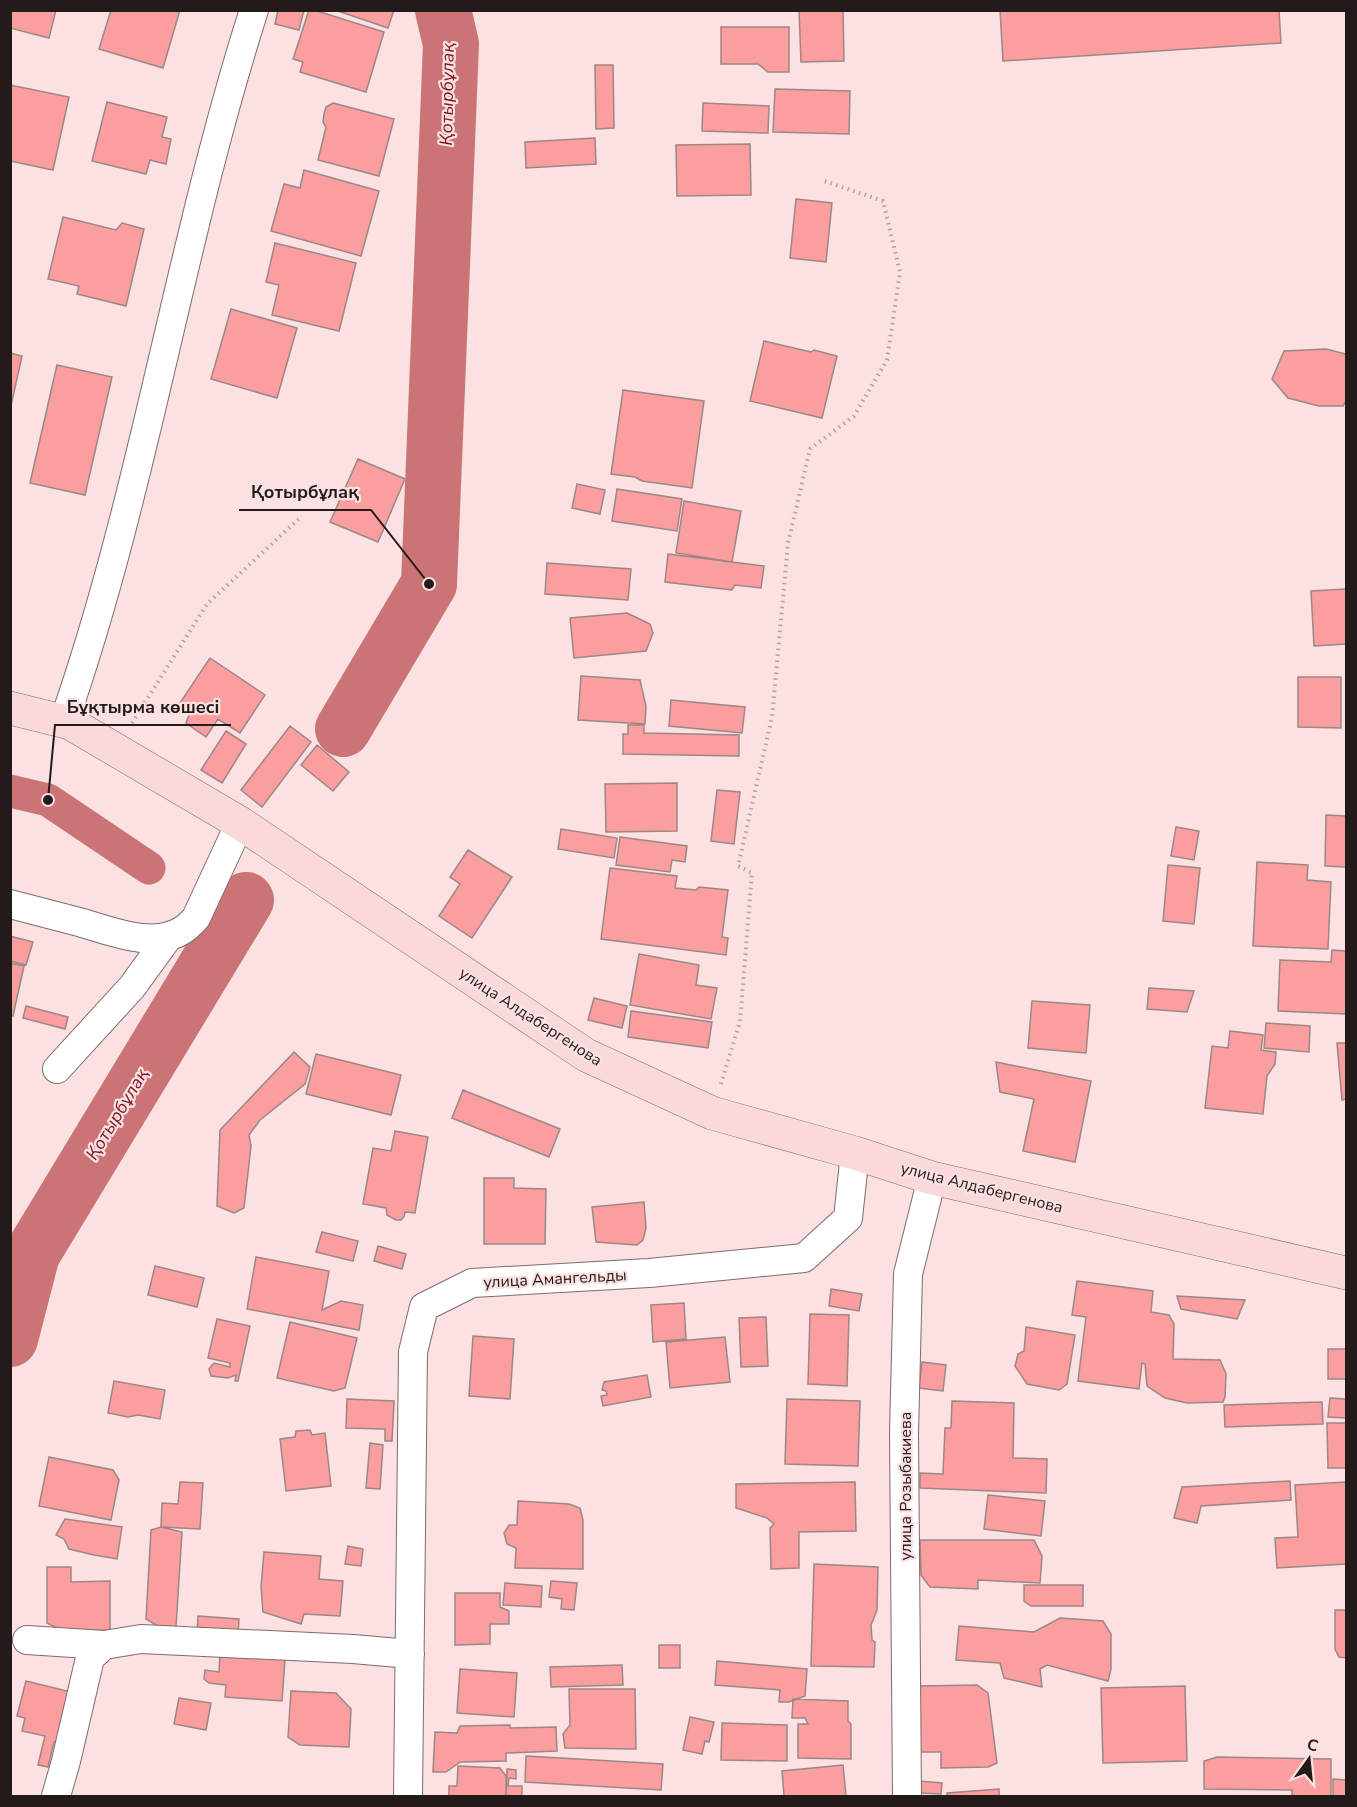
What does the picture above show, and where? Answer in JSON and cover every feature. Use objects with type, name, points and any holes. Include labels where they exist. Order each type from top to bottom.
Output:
[{"type":"main road","name":"улица Алдабергенова","points":[[10,708],[70,723],[114,748],[240,823],[586,1055],[712,1113],[855,1153],[932,1178],[1347,1273]]},
{"type":"street","points":[[64,721],[86,652],[137,470],[195,226],[238,59],[254,10]]},
{"type":"street","points":[[10,904],[120,934],[149,938],[179,933],[196,918],[240,823]]},
{"type":"street","points":[[57,1069],[132,987],[169,936]]},
{"type":"street","name":"улица Амангельды","points":[[408,1797],[413,1352],[424,1307],[472,1283],[649,1273],[804,1258],[848,1218],[855,1153]]},
{"type":"street","name":"улица Розыбакиева","points":[[908,1797],[904,1433],[909,1274],[932,1178]]},
{"type":"street","points":[[27,1640],[104,1645],[141,1639],[353,1649],[410,1654]]},
{"type":"street","points":[[56,1797],[90,1658],[104,1645]]},
{"type":"path","points":[[712,1113],[740,1021],[752,873],[738,866],[772,717],[788,543],[810,449],[854,417],[887,360],[900,272],[883,201],[824,182]]},
{"type":"path","points":[[114,748],[142,708],[207,604],[302,516]]},
{"type":"building","points":[[10,10],[56,10],[49,38],[10,28]]},
{"type":"building","points":[[111,10],[180,10],[163,68],[99,49]]},
{"type":"building","points":[[278,10],[304,10],[299,30],[275,24]]},
{"type":"building","points":[[309,10],[384,32],[366,92],[300,72],[303,62],[293,59]]},
{"type":"building","points":[[335,10],[394,10],[388,28]]},
{"type":"building","points":[[799,10],[843,10],[844,61],[801,62]]},
{"type":"building","points":[[1000,10],[1279,10],[1281,43],[1003,61]]},
{"type":"building","points":[[721,27],[789,27],[789,72],[768,72],[758,64],[721,64]]},
{"type":"building","points":[[595,65],[613,65],[614,128],[596,129]]},
{"type":"building","points":[[10,85],[69,97],[53,170],[10,161]]},
{"type":"building","points":[[775,89],[850,91],[849,134],[773,132]]},
{"type":"building","points":[[107,102],[167,117],[162,137],[171,139],[166,164],[150,160],[146,174],[92,161]]},
{"type":"building","points":[[333,103],[394,119],[379,176],[318,160],[326,127],[323,122],[324,114],[326,107]]},
{"type":"building","points":[[703,103],[769,106],[768,133],[702,131]]},
{"type":"building","points":[[595,138],[596,164],[526,168],[525,142]]},
{"type":"building","points":[[750,144],[751,195],[677,196],[676,145]]},
{"type":"building","points":[[304,170],[379,191],[361,256],[271,231],[284,184],[300,188]]},
{"type":"building","points":[[796,199],[832,203],[826,262],[790,258]]},
{"type":"building","points":[[63,217],[116,230],[122,223],[144,229],[126,306],[77,294],[79,286],[48,279]]},
{"type":"building","points":[[275,243],[356,263],[339,331],[272,315],[279,285],[266,282]]},
{"type":"building","points":[[231,309],[297,328],[277,398],[211,379]]},
{"type":"building","points":[[764,341],[837,356],[822,418],[750,401]]},
{"type":"building","points":[[1326,349],[1346,354],[1346,401],[1343,406],[1319,406],[1288,398],[1272,379],[1284,351]]},
{"type":"building","points":[[10,353],[22,356],[10,410]]},
{"type":"building","points":[[57,365],[112,377],[85,495],[30,483]]},
{"type":"building","points":[[623,390],[704,401],[692,488],[611,474]]},
{"type":"building","points":[[358,459],[405,479],[378,542],[330,522]]},
{"type":"building","points":[[577,484],[605,490],[600,514],[572,508]]},
{"type":"building","points":[[617,489],[682,499],[677,531],[612,521]]},
{"type":"building","points":[[684,501],[741,511],[732,562],[676,553]]},
{"type":"building","points":[[668,554],[764,566],[761,588],[735,585],[732,590],[665,582]]},
{"type":"building","points":[[547,563],[631,569],[628,600],[545,594]]},
{"type":"building","points":[[1346,589],[1346,644],[1314,646],[1311,591]]},
{"type":"building","points":[[627,613],[650,624],[653,633],[646,651],[574,658],[570,618]]},
{"type":"building","points":[[210,658],[265,695],[240,733],[218,719],[206,737],[186,723],[191,709],[180,703]]},
{"type":"building","points":[[581,676],[640,680],[646,706],[645,724],[578,720]]},
{"type":"building","points":[[1298,677],[1341,677],[1341,728],[1298,727]]},
{"type":"building","points":[[671,700],[745,707],[742,733],[669,726]]},
{"type":"building","points":[[628,725],[644,725],[644,733],[739,735],[739,756],[623,754],[623,734],[628,734]]},
{"type":"building","points":[[290,726],[311,742],[262,807],[241,790]]},
{"type":"building","points":[[226,731],[246,744],[222,783],[201,770]]},
{"type":"building","points":[[317,745],[349,772],[333,791],[301,765]]},
{"type":"building","points":[[677,783],[677,831],[606,832],[605,784]]},
{"type":"building","points":[[717,790],[740,792],[734,844],[711,841]]},
{"type":"building","points":[[1326,815],[1346,816],[1346,867],[1325,866]]},
{"type":"building","points":[[1176,827],[1199,831],[1194,860],[1171,856]]},
{"type":"building","points":[[561,829],[617,838],[614,858],[558,849]]},
{"type":"building","points":[[620,837],[687,846],[685,862],[672,860],[670,872],[616,865]]},
{"type":"building","points":[[468,850],[512,877],[472,938],[439,916],[460,884],[450,877]]},
{"type":"building","points":[[1257,862],[1308,865],[1307,880],[1331,882],[1328,949],[1253,946]]},
{"type":"building","points":[[1168,865],[1200,868],[1194,924],[1163,921]]},
{"type":"building","points":[[610,868],[677,876],[675,888],[696,890],[699,887],[728,890],[722,937],[728,938],[726,955],[601,939]]},
{"type":"building","points":[[10,936],[33,942],[26,965],[10,961]]},
{"type":"building","points":[[1332,950],[1346,951],[1346,1014],[1278,1011],[1280,960],[1331,962]]},
{"type":"building","points":[[639,954],[699,965],[696,985],[717,988],[711,1019],[630,1005]]},
{"type":"building","points":[[10,963],[24,966],[13,1016],[10,1016]]},
{"type":"building","points":[[1149,988],[1194,991],[1187,1012],[1147,1009]]},
{"type":"building","points":[[594,998],[627,1006],[622,1028],[588,1020]]},
{"type":"building","points":[[1032,1001],[1090,1005],[1086,1053],[1028,1048]]},
{"type":"building","points":[[26,1006],[68,1017],[65,1029],[23,1018]]},
{"type":"building","points":[[631,1011],[712,1022],[708,1048],[628,1037]]},
{"type":"building","points":[[1266,1023],[1310,1026],[1309,1052],[1264,1048]]},
{"type":"building","points":[[1230,1031],[1263,1035],[1261,1050],[1276,1052],[1275,1064],[1267,1076],[1263,1114],[1205,1108],[1212,1046],[1228,1048]]},
{"type":"building","points":[[1337,1043],[1346,1043],[1346,1099],[1342,1100]]},
{"type":"building","points":[[294,1052],[310,1067],[305,1084],[260,1120],[249,1135],[251,1146],[244,1208],[234,1213],[217,1206],[220,1130]]},
{"type":"building","points":[[316,1054],[401,1075],[391,1115],[306,1094]]},
{"type":"building","points":[[996,1062],[1091,1081],[1075,1162],[1023,1151],[1034,1099],[1000,1092]]},
{"type":"building","points":[[463,1090],[560,1129],[549,1157],[452,1118]]},
{"type":"building","points":[[395,1131],[428,1137],[415,1213],[405,1212],[401,1220],[387,1215],[386,1208],[363,1204],[373,1148],[391,1151]]},
{"type":"building","points":[[484,1178],[514,1178],[514,1188],[546,1189],[545,1244],[484,1244]]},
{"type":"building","points":[[644,1202],[646,1228],[643,1240],[637,1245],[596,1242],[592,1207]]},
{"type":"building","points":[[322,1232],[358,1241],[353,1261],[316,1252]]},
{"type":"building","points":[[378,1246],[406,1254],[402,1269],[374,1261]]},
{"type":"building","points":[[256,1257],[329,1271],[322,1310],[341,1301],[363,1305],[359,1330],[247,1309]]},
{"type":"building","points":[[155,1266],[204,1278],[197,1307],[148,1295]]},
{"type":"building","points":[[1077,1281],[1153,1291],[1151,1312],[1169,1315],[1174,1324],[1173,1359],[1220,1360],[1226,1374],[1223,1402],[1187,1403],[1165,1398],[1147,1386],[1145,1364],[1142,1363],[1139,1389],[1078,1381],[1086,1317],[1072,1315]]},
{"type":"building","points":[[831,1289],[862,1294],[859,1311],[829,1306]]},
{"type":"building","points":[[1177,1296],[1245,1300],[1237,1319],[1181,1309]]},
{"type":"building","points":[[684,1303],[686,1339],[653,1342],[651,1305]]},
{"type":"building","points":[[810,1314],[849,1315],[847,1386],[808,1384]]},
{"type":"building","points":[[766,1317],[768,1366],[741,1367],[739,1318]]},
{"type":"building","points":[[217,1319],[250,1326],[238,1381],[235,1381],[236,1375],[228,1378],[211,1376],[209,1369],[214,1363],[230,1367],[230,1363],[208,1358]]},
{"type":"building","points":[[290,1322],[357,1338],[345,1388],[334,1391],[277,1378]]},
{"type":"building","points":[[1026,1327],[1075,1335],[1067,1384],[1059,1390],[1027,1384],[1015,1366],[1018,1354],[1024,1351]]},
{"type":"building","points":[[473,1336],[514,1339],[510,1399],[469,1396]]},
{"type":"building","points":[[725,1337],[730,1382],[670,1388],[666,1342]]},
{"type":"building","points":[[1328,1349],[1346,1349],[1346,1379],[1328,1379]]},
{"type":"building","points":[[922,1362],[946,1365],[943,1391],[919,1388]]},
{"type":"building","points":[[647,1375],[651,1397],[603,1406],[601,1396],[607,1395],[606,1391],[602,1390],[604,1382]]},
{"type":"building","points":[[114,1381],[165,1390],[160,1419],[108,1413]]},
{"type":"building","points":[[1330,1398],[1346,1399],[1346,1418],[1328,1417]]},
{"type":"building","points":[[347,1399],[394,1401],[392,1441],[385,1441],[385,1429],[346,1428]]},
{"type":"building","points":[[787,1399],[860,1401],[858,1466],[785,1464]]},
{"type":"building","points":[[952,1401],[1014,1403],[1013,1458],[1047,1459],[1046,1493],[920,1488],[920,1473],[943,1474],[945,1428],[951,1428]]},
{"type":"building","points":[[1322,1402],[1323,1424],[1225,1427],[1224,1405]]},
{"type":"building","points":[[1327,1423],[1346,1423],[1346,1468],[1328,1468]]},
{"type":"building","points":[[310,1430],[312,1435],[325,1433],[331,1486],[286,1491],[280,1439],[295,1437],[296,1431]]},
{"type":"building","points":[[370,1443],[383,1445],[380,1489],[366,1488]]},
{"type":"building","points":[[49,1457],[113,1470],[119,1480],[111,1520],[39,1506]]},
{"type":"building","points":[[1290,1481],[1291,1500],[1201,1506],[1197,1523],[1174,1518],[1182,1487]]},
{"type":"building","points":[[180,1482],[203,1483],[200,1529],[161,1527],[162,1503],[178,1504]]},
{"type":"building","points":[[855,1482],[856,1531],[799,1532],[799,1568],[771,1569],[770,1528],[774,1524],[767,1518],[736,1508],[736,1484]]},
{"type":"building","points":[[1346,1482],[1346,1564],[1277,1568],[1275,1538],[1298,1537],[1295,1485]]},
{"type":"building","points":[[988,1495],[1045,1501],[1041,1536],[984,1529]]},
{"type":"building","points":[[518,1501],[569,1504],[580,1508],[583,1520],[583,1569],[515,1568],[516,1548],[507,1544],[504,1533],[509,1525],[517,1525]]},
{"type":"building","points":[[65,1519],[122,1527],[117,1559],[69,1549],[64,1539],[56,1535]]},
{"type":"building","points":[[161,1527],[182,1532],[176,1627],[158,1626],[146,1619],[151,1530]]},
{"type":"building","points":[[920,1540],[1034,1540],[1042,1556],[1040,1583],[978,1580],[978,1589],[930,1587],[921,1575]]},
{"type":"building","points":[[348,1546],[363,1549],[361,1566],[345,1564]]},
{"type":"building","points":[[264,1552],[321,1556],[319,1579],[343,1581],[340,1616],[304,1614],[301,1624],[263,1612],[261,1587]]},
{"type":"building","points":[[814,1564],[878,1567],[877,1610],[871,1625],[872,1640],[875,1642],[874,1667],[811,1666]]},
{"type":"building","points":[[47,1567],[71,1567],[71,1582],[110,1581],[110,1630],[63,1631],[47,1623]]},
{"type":"building","points":[[551,1581],[577,1583],[574,1610],[561,1609],[562,1599],[549,1597]]},
{"type":"building","points":[[505,1583],[542,1586],[541,1607],[503,1605]]},
{"type":"building","points":[[1024,1585],[1083,1585],[1083,1606],[1031,1606],[1024,1601]]},
{"type":"building","points":[[455,1593],[500,1593],[500,1607],[509,1611],[509,1624],[490,1624],[490,1644],[455,1645]]},
{"type":"building","points":[[1335,1610],[1346,1610],[1346,1658],[1339,1657],[1335,1649]]},
{"type":"building","points":[[198,1616],[239,1619],[238,1637],[197,1634]]},
{"type":"building","points":[[1060,1618],[1103,1621],[1111,1634],[1111,1669],[1108,1681],[1047,1665],[1040,1669],[1042,1687],[1004,1678],[1000,1663],[956,1660],[959,1626],[1034,1632]]},
{"type":"building","points":[[659,1645],[680,1645],[680,1668],[659,1668]]},
{"type":"building","points":[[220,1655],[285,1659],[282,1701],[225,1697],[226,1685],[209,1683],[204,1679],[205,1670],[219,1672]]},
{"type":"building","points":[[717,1661],[807,1669],[805,1696],[789,1702],[779,1702],[780,1690],[715,1685]]},
{"type":"building","points":[[622,1665],[623,1685],[551,1687],[550,1667]]},
{"type":"building","points":[[460,1669],[517,1673],[514,1717],[457,1713]]},
{"type":"building","points":[[26,1681],[71,1692],[59,1741],[54,1742],[48,1767],[38,1765],[45,1736],[22,1731],[25,1718],[17,1716]]},
{"type":"building","points":[[977,1685],[988,1693],[997,1763],[988,1767],[941,1768],[941,1752],[920,1752],[919,1686]]},
{"type":"building","points":[[1185,1686],[1187,1761],[1103,1763],[1101,1688]]},
{"type":"building","points":[[569,1689],[635,1689],[636,1749],[565,1748],[563,1734],[570,1725]]},
{"type":"building","points":[[291,1691],[336,1693],[351,1709],[349,1747],[300,1745],[288,1737]]},
{"type":"building","points":[[179,1698],[211,1703],[206,1730],[174,1724]]},
{"type":"building","points":[[793,1699],[848,1701],[848,1721],[851,1724],[851,1759],[798,1758],[798,1724],[808,1724],[805,1718],[792,1718]]},
{"type":"building","points":[[690,1717],[714,1722],[709,1742],[705,1741],[702,1754],[683,1750]]},
{"type":"building","points":[[722,1723],[787,1725],[787,1761],[721,1760]]},
{"type":"building","points":[[510,1725],[510,1728],[556,1727],[557,1751],[506,1753],[506,1761],[460,1762],[446,1772],[433,1772],[435,1732],[457,1733],[460,1726]]},
{"type":"building","points":[[526,1756],[663,1764],[661,1790],[525,1782]]},
{"type":"building","points":[[1217,1757],[1331,1759],[1331,1796],[1292,1796],[1292,1790],[1204,1789],[1204,1761]]},
{"type":"building","points":[[843,1765],[846,1796],[784,1796],[782,1771]]},
{"type":"building","points":[[458,1766],[500,1768],[506,1776],[506,1796],[449,1796],[449,1786],[457,1786]]},
{"type":"building","points":[[507,1769],[516,1770],[516,1779],[509,1778],[508,1786],[522,1786],[522,1796],[506,1796]]},
{"type":"building","points":[[1333,1779],[1346,1780],[1346,1796],[1333,1796]]},
{"type":"building","points":[[919,1781],[942,1783],[941,1794],[919,1793]]},
{"type":"building","points":[[999,1789],[999,1796],[947,1796],[947,1793]]},
{"type":"waterway","name":"Қотырбұлақ","points":[[343,729],[429,584],[451,44],[443,10]]},
{"type":"waterway","points":[[10,791],[48,800],[149,868]]},
{"type":"waterway","name":"Қотырбұлақ","points":[[10,1339],[32,1254],[246,900]]},
{"type":"place","name":"Қотырбұлақ","points":[[429,584]]},
{"type":"place","name":"Бұқтырма көшесі","points":[[48,800]]}]
